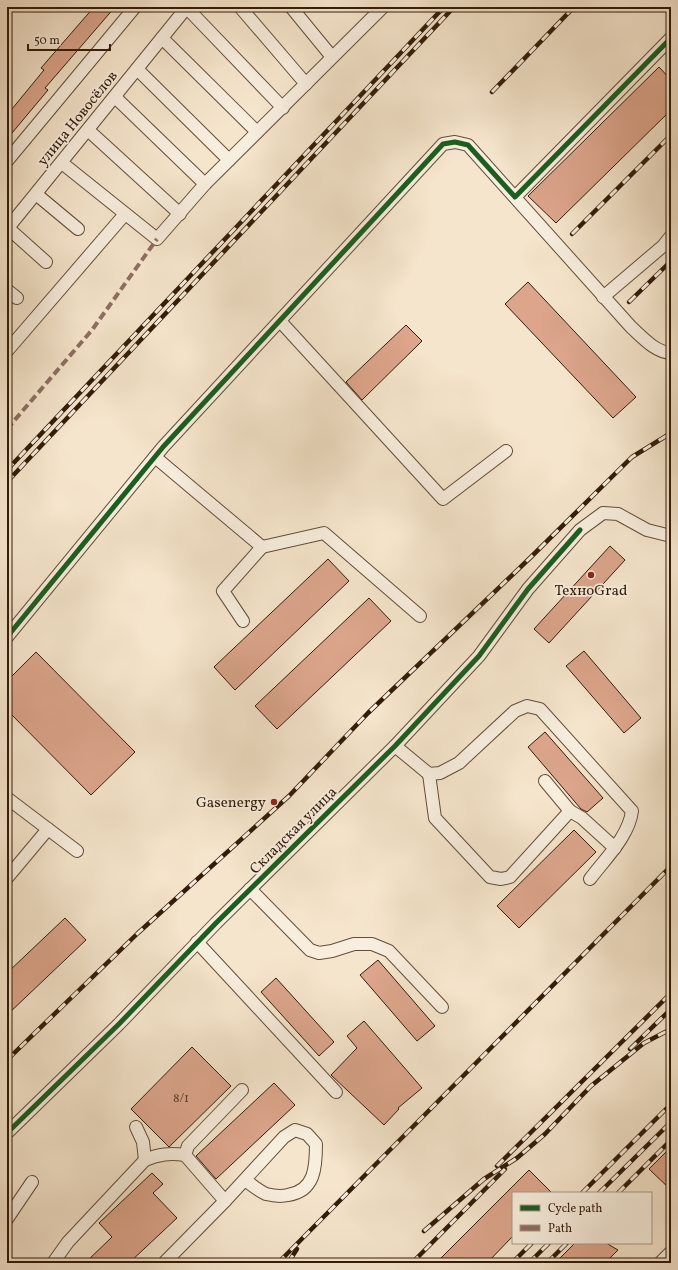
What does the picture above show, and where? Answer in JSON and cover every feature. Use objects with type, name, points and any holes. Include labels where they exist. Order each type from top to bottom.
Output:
[{"type":"street","points":[[7,161],[135,7]]},
{"type":"street","points":[[187,7],[283,108]]},
{"type":"street","name":"улица Новосёлов","points":[[8,229],[187,7]]},
{"type":"street","points":[[240,7],[306,84]]},
{"type":"street","points":[[291,7],[332,57]]},
{"type":"street","points":[[62,163],[157,239],[205,184],[384,7]]},
{"type":"street","points":[[162,38],[257,132]]},
{"type":"street","points":[[515,197],[671,38]]},
{"type":"street","points":[[137,69],[229,160]]},
{"type":"street","points":[[115,97],[205,184]]},
{"type":"street","points":[[88,130],[180,214]]},
{"type":"street","points":[[7,637],[155,457],[443,144],[455,142],[468,145],[603,297],[650,345],[664,352],[671,353]]},
{"type":"street","points":[[36,194],[78,229]]},
{"type":"street","points":[[7,351],[125,214]]},
{"type":"street","points":[[8,229],[46,262]]},
{"type":"street","points":[[603,297],[663,246],[671,236]]},
{"type":"street","points":[[7,290],[17,298]]},
{"type":"street","points":[[280,321],[443,498],[506,451]]},
{"type":"street","points":[[155,457],[262,547]]},
{"type":"street","name":"Складская улица","points":[[7,1133],[119,1024],[197,942],[395,746],[479,656],[528,589],[580,530],[603,513],[618,514],[647,530],[671,536]]},
{"type":"street","points":[[243,621],[223,591],[262,547],[324,534],[420,616]]},
{"type":"street","points":[[429,774],[440,773],[459,763],[515,711],[527,706],[540,709],[632,811],[631,820],[615,848],[590,879]]},
{"type":"street","points":[[395,746],[429,774],[436,818],[490,877],[500,879],[510,877],[570,811]]},
{"type":"street","points":[[545,781],[570,811],[582,818],[615,848]]},
{"type":"street","points":[[7,798],[77,851]]},
{"type":"street","points":[[7,878],[48,829]]},
{"type":"street","points":[[250,889],[310,950],[318,953],[332,951],[354,944],[372,944],[389,951],[442,1007]]},
{"type":"street","points":[[197,942],[336,1092]]},
{"type":"street","points":[[185,1155],[188,1146],[242,1090]]},
{"type":"street","points":[[136,1128],[143,1142],[145,1160]]},
{"type":"street","points":[[164,1263],[245,1180],[284,1137],[295,1130],[307,1134],[316,1144],[316,1163],[309,1185],[297,1194],[279,1197],[265,1193],[245,1180]]},
{"type":"street","points":[[53,1263],[68,1242],[145,1160],[157,1155],[170,1153],[185,1155],[225,1201]]},
{"type":"street","points":[[7,1219],[32,1182]]},
{"type":"street","points":[[660,1263],[671,1252]]},
{"type":"building","points":[[94,7],[115,7],[45,88],[48,90],[7,139],[7,115],[44,70],[41,68]]},
{"type":"building","points":[[659,67],[671,80],[671,110],[556,223],[528,196]]},
{"type":"building","points":[[528,282],[636,397],[613,418],[505,304]]},
{"type":"building","points":[[406,325],[422,341],[362,400],[346,382]]},
{"type":"building","points":[[610,546],[625,560],[549,643],[534,629]]},
{"type":"building","points":[[328,559],[349,581],[235,690],[214,667]]},
{"type":"building","points":[[369,598],[391,621],[277,729],[255,706]]},
{"type":"building","points":[[584,651],[641,718],[624,733],[566,666]]},
{"type":"building","points":[[36,652],[135,752],[91,795],[7,710],[7,681]]},
{"type":"building","points":[[545,732],[603,798],[587,812],[581,809],[528,747]]},
{"type":"building","points":[[574,830],[596,852],[519,928],[497,906]]},
{"type":"building","points":[[65,918],[86,940],[7,1015],[7,973]]},
{"type":"building","points":[[378,960],[435,1026],[417,1041],[360,975]]},
{"type":"building","points":[[276,978],[334,1042],[319,1056],[261,992]]},
{"type":"building","points":[[364,1021],[422,1088],[398,1108],[399,1109],[384,1125],[331,1075],[357,1048],[347,1036]]},
{"type":"building","points":[[192,1047],[231,1086],[169,1147],[131,1109]]},
{"type":"building","points":[[274,1083],[295,1105],[216,1179],[196,1156]]},
{"type":"building","points":[[671,1147],[671,1190],[649,1169]]},
{"type":"building","points":[[529,1170],[551,1192],[512,1192],[512,1237],[487,1263],[436,1263]]},
{"type":"building","points":[[152,1173],[163,1184],[153,1193],[177,1218],[129,1263],[85,1263],[112,1237],[99,1223]]},
{"type":"building","points":[[574,1244],[608,1244],[618,1250],[605,1263],[555,1263]]},
{"type":"railway","points":[[7,470],[444,7]]},
{"type":"railway","points":[[7,482],[454,7]]},
{"type":"railway","points":[[492,92],[574,7]]},
{"type":"railway","points":[[572,234],[671,135]]},
{"type":"railway","points":[[629,302],[671,261]]},
{"type":"railway","points":[[7,1060],[138,933],[289,796],[368,713],[531,557],[632,457],[671,433]]},
{"type":"railway","points":[[278,1263],[671,866]]},
{"type":"railway","points":[[497,1166],[671,993]]},
{"type":"railway","points":[[630,1049],[671,1009]]},
{"type":"railway","points":[[424,1231],[484,1179],[517,1158],[545,1134],[591,1086],[644,1043],[671,1029]]},
{"type":"railway","points":[[583,1192],[671,1104]]},
{"type":"railway","points":[[600,1192],[671,1122]]},
{"type":"railway","points":[[619,1192],[671,1140]]},
{"type":"railway","points":[[412,1263],[505,1169]]},
{"type":"railway","points":[[512,1263],[531,1244]]},
{"type":"railway","points":[[529,1263],[548,1244]]},
{"type":"railway","points":[[547,1263],[566,1244]]},
{"type":"railway","points":[[288,1263],[297,1249]]},
{"type":"marked path","points":[[7,429],[92,330],[157,239]]},
{"type":"cycle path","points":[[7,637],[163,447],[443,144],[455,142],[468,145],[515,197],[671,38]]},
{"type":"cycle path","points":[[7,1133],[119,1024],[216,923],[395,746],[479,656],[528,589],[580,530]]},
{"type":"place","name":"ТехноGrad","points":[[591,575]]},
{"type":"place","name":"Gasenergy","points":[[274,802]]}]
